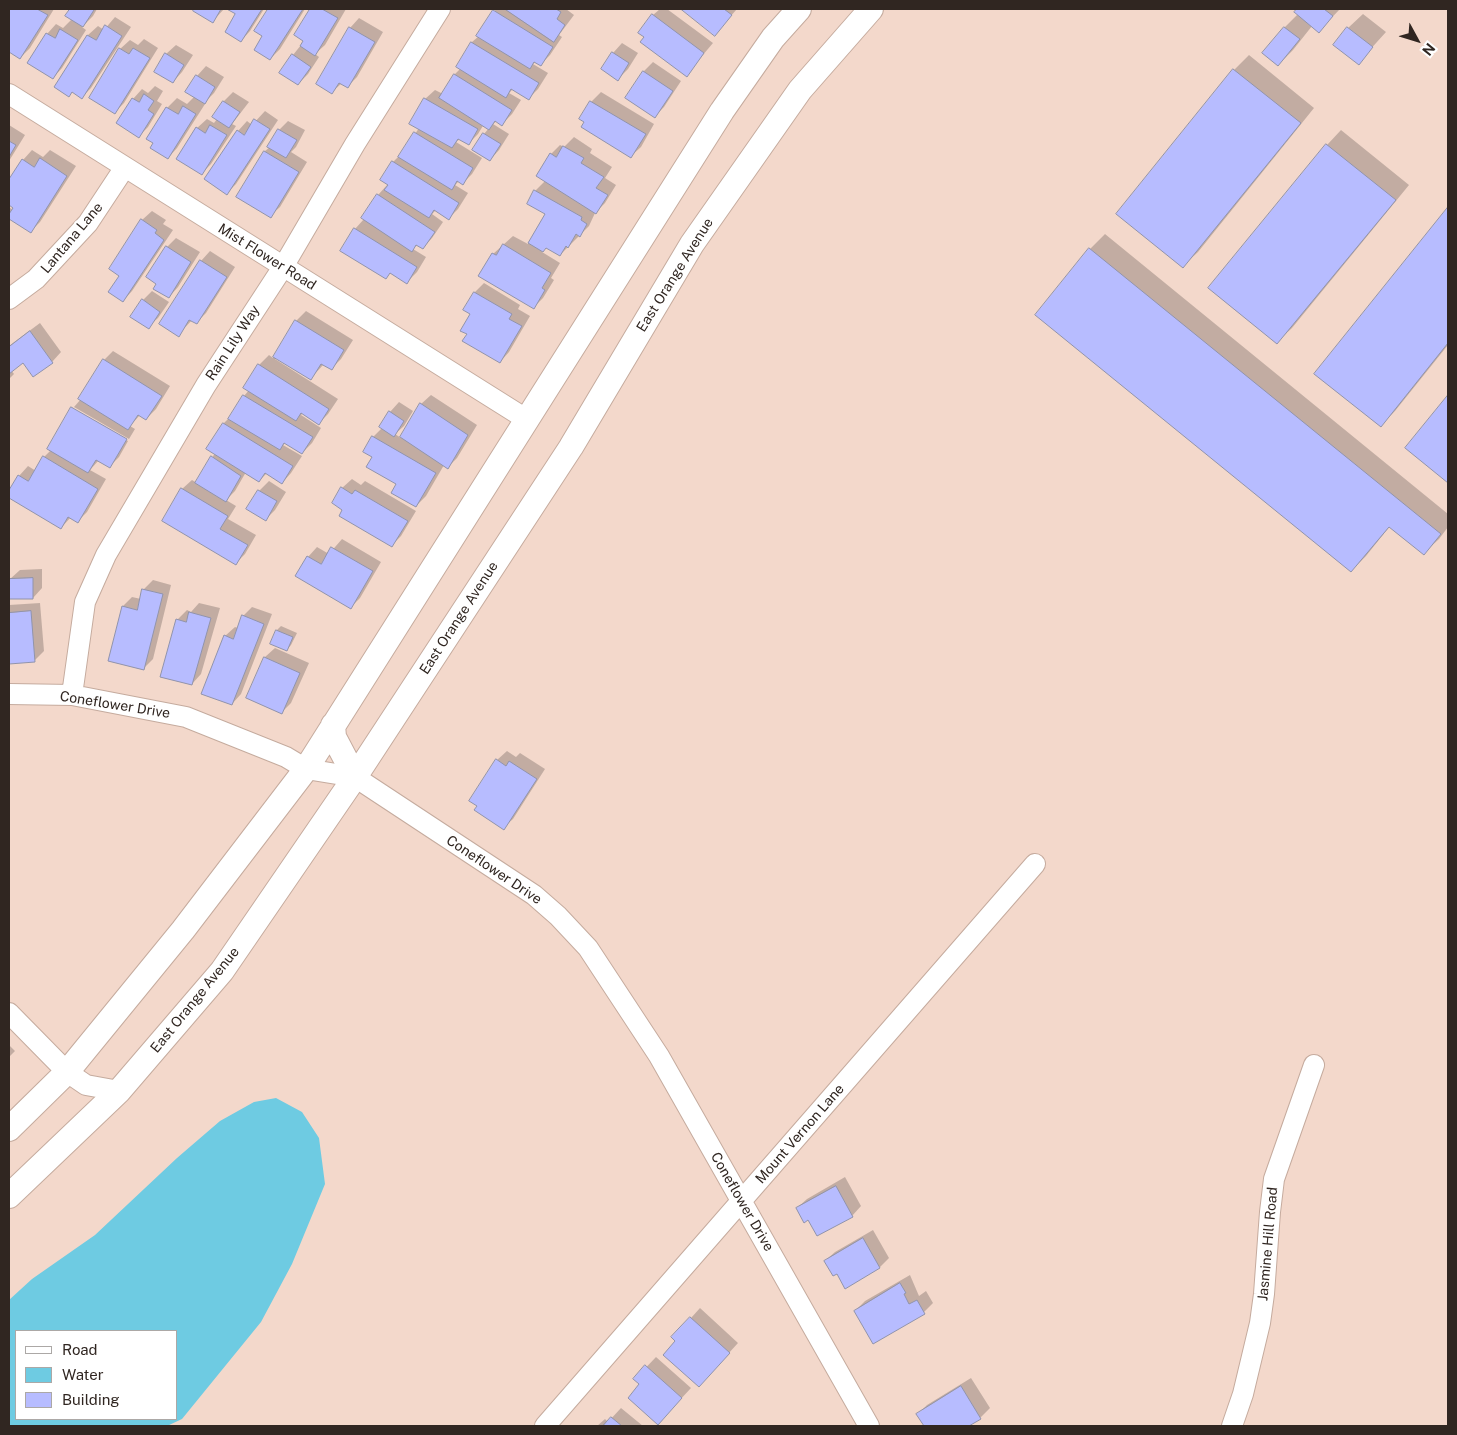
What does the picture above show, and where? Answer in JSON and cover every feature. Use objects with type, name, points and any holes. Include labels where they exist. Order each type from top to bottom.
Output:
[{"type":"street","name":"Rain Lily Way","points":[[72,695],[85,602],[106,555],[206,385],[283,267],[355,144],[440,9]]},
{"type":"street","points":[[9,1129],[67,1072],[183,930],[306,769],[722,111],[773,38],[798,9]]},
{"type":"street","name":"East Orange Avenue","points":[[9,1196],[119,1091],[222,971],[355,777],[571,447],[692,244],[800,90],[871,9]]},
{"type":"street","name":"Mist Flower Road","points":[[9,94],[526,419]]},
{"type":"street","name":"Lantana Lane","points":[[9,299],[36,279],[60,255],[88,222],[125,167]]},
{"type":"street","name":"Coneflower Drive","points":[[9,694],[72,695],[186,717],[286,757],[306,769],[355,777],[534,895],[558,916],[588,948],[659,1056],[869,1426]]},
{"type":"street","points":[[333,725],[334,737],[355,777]]},
{"type":"street","name":"Mount Vernon Lane","points":[[545,1426],[1035,864]]},
{"type":"street","points":[[9,1013],[67,1072],[86,1085],[119,1091]]},
{"type":"street","name":"Jasmine Hill Road","points":[[1232,1426],[1245,1386],[1260,1323],[1274,1179],[1314,1065]]},
{"type":"water","points":[[276,1098],[302,1112],[319,1138],[325,1184],[292,1264],[261,1322],[182,1419],[167,1426],[9,1426],[9,1300],[32,1279],[95,1235],[177,1158],[220,1121],[254,1102]]},
{"type":"building","points":[[9,9],[37,9],[48,15],[20,59],[9,52]]},
{"type":"building","points":[[70,9],[94,10],[83,27],[65,16]]},
{"type":"building","points":[[194,9],[221,9],[213,23],[193,11]]},
{"type":"building","points":[[227,9],[262,9],[241,42],[225,32],[235,14]]},
{"type":"building","points":[[268,9],[303,9],[270,60],[254,50],[262,36],[254,31]]},
{"type":"building","points":[[310,9],[322,9],[338,18],[315,56],[300,46],[303,41],[294,35]]},
{"type":"building","points":[[505,9],[556,9],[561,12],[557,19],[565,25],[554,42]]},
{"type":"building","points":[[681,9],[724,9],[732,15],[715,36]]},
{"type":"building","points":[[1297,9],[1324,9],[1333,16],[1319,33],[1294,12]]},
{"type":"building","points":[[493,10],[553,47],[541,66],[534,62],[530,69],[476,36]]},
{"type":"building","points":[[652,14],[704,53],[687,77],[640,42],[644,37],[638,33]]},
{"type":"building","points":[[105,25],[122,36],[82,99],[72,92],[69,97],[54,87],[87,35],[96,40]]},
{"type":"building","points":[[349,27],[375,42],[348,88],[339,83],[332,94],[316,84]]},
{"type":"building","points":[[1284,27],[1300,39],[1278,66],[1262,53]]},
{"type":"building","points":[[1347,27],[1373,47],[1359,65],[1333,45]]},
{"type":"building","points":[[60,29],[78,40],[53,79],[27,63],[46,33],[55,38]]},
{"type":"building","points":[[471,42],[539,83],[529,100],[511,89],[506,98],[456,67]]},
{"type":"building","points":[[119,48],[129,54],[133,48],[150,58],[115,114],[89,98]]},
{"type":"building","points":[[612,52],[629,63],[618,81],[601,69]]},
{"type":"building","points":[[165,53],[184,65],[173,83],[154,72]]},
{"type":"building","points":[[292,54],[311,67],[298,85],[279,73]]},
{"type":"building","points":[[1233,69],[1301,123],[1183,268],[1116,214]]},
{"type":"building","points":[[643,71],[673,91],[655,118],[625,98]]},
{"type":"building","points":[[454,74],[512,110],[502,126],[495,121],[489,130],[439,98]]},
{"type":"building","points":[[196,75],[215,87],[205,104],[185,92]]},
{"type":"building","points":[[144,94],[154,101],[148,110],[154,114],[139,138],[116,123],[132,98],[139,102]]},
{"type":"building","points":[[424,98],[478,129],[469,145],[458,139],[452,148],[409,124]]},
{"type":"building","points":[[223,101],[240,112],[229,128],[212,117]]},
{"type":"building","points":[[590,101],[646,134],[631,158],[581,127],[584,122],[579,119]]},
{"type":"building","points":[[183,106],[196,114],[168,159],[150,148],[153,143],[146,139],[166,107],[178,114]]},
{"type":"building","points":[[254,119],[270,129],[227,195],[204,179],[237,130],[244,135]]},
{"type":"building","points":[[210,125],[227,135],[202,175],[176,159],[196,127],[205,133]]},
{"type":"building","points":[[278,129],[297,140],[286,158],[267,147]]},
{"type":"building","points":[[414,132],[473,168],[463,185],[457,181],[452,190],[398,157]]},
{"type":"building","points":[[483,133],[501,144],[490,161],[472,150]]},
{"type":"building","points":[[9,141],[16,145],[9,157]]},
{"type":"building","points":[[1326,144],[1396,200],[1277,344],[1208,288]]},
{"type":"building","points":[[563,146],[584,158],[581,163],[604,177],[596,188],[608,195],[596,214],[536,176],[550,153],[556,157]]},
{"type":"building","points":[[264,151],[299,172],[271,218],[236,197]]},
{"type":"building","points":[[40,158],[67,176],[31,233],[9,219],[9,214],[13,208],[9,205],[9,179],[22,159],[34,167]]},
{"type":"building","points":[[392,161],[459,203],[449,220],[434,210],[429,218],[384,190],[388,185],[380,180]]},
{"type":"building","points":[[534,190],[582,217],[581,220],[587,224],[580,237],[576,234],[568,248],[566,246],[560,256],[546,248],[543,252],[528,243],[545,214],[527,204]]},
{"type":"building","points":[[377,194],[435,232],[423,249],[416,245],[412,252],[361,218]]},
{"type":"building","points":[[1448,207],[1448,343],[1381,427],[1314,374]]},
{"type":"building","points":[[141,219],[157,230],[155,233],[164,240],[123,302],[108,292],[119,276],[109,269]]},
{"type":"building","points":[[354,228],[417,267],[407,284],[390,273],[386,279],[340,251]]},
{"type":"building","points":[[503,244],[551,273],[542,288],[545,290],[534,309],[478,276],[492,253],[496,255]]},
{"type":"building","points":[[166,246],[191,262],[169,298],[153,289],[156,284],[146,277]]},
{"type":"building","points":[[1089,248],[1441,534],[1424,555],[1389,527],[1351,572],[1035,315]]},
{"type":"building","points":[[200,260],[227,277],[197,324],[189,320],[179,337],[159,324]]},
{"type":"building","points":[[474,292],[512,314],[509,319],[522,326],[500,363],[462,341],[467,334],[460,331],[470,314],[463,310]]},
{"type":"building","points":[[142,299],[160,312],[149,329],[130,317]]},
{"type":"building","points":[[295,320],[344,350],[332,370],[321,364],[311,380],[273,357]]},
{"type":"building","points":[[30,331],[53,363],[33,377],[23,363],[9,374],[9,347]]},
{"type":"building","points":[[103,359],[162,396],[146,420],[138,415],[128,430],[78,399]]},
{"type":"building","points":[[258,364],[329,409],[319,425],[301,413],[296,421],[243,388]]},
{"type":"building","points":[[243,395],[313,437],[302,454],[284,443],[280,450],[228,419]]},
{"type":"building","points":[[1448,395],[1448,483],[1405,448]]},
{"type":"building","points":[[420,403],[468,435],[448,469],[400,437]]},
{"type":"building","points":[[71,407],[127,439],[110,468],[96,460],[88,473],[47,449]]},
{"type":"building","points":[[389,411],[404,421],[394,437],[379,427]]},
{"type":"building","points":[[223,423],[293,466],[282,484],[265,473],[259,482],[206,449]]},
{"type":"building","points":[[372,436],[436,473],[416,507],[391,493],[396,484],[366,467],[372,457],[363,452]]},
{"type":"building","points":[[43,456],[98,489],[78,523],[68,517],[61,529],[9,498],[9,490],[18,475],[28,481]]},
{"type":"building","points":[[211,456],[241,476],[226,502],[195,483]]},
{"type":"building","points":[[341,487],[352,494],[355,490],[408,521],[392,547],[339,516],[342,510],[332,503]]},
{"type":"building","points":[[181,488],[228,516],[220,529],[248,545],[236,565],[162,521]]},
{"type":"building","points":[[258,490],[277,501],[266,521],[246,509]]},
{"type":"building","points":[[331,547],[373,571],[351,609],[295,576],[307,556],[321,564]]},
{"type":"building","points":[[33,578],[33,599],[9,599],[9,579]]},
{"type":"building","points":[[142,589],[163,594],[144,670],[108,661],[122,606],[137,610]]},
{"type":"building","points":[[31,611],[35,662],[9,664],[9,613]]},
{"type":"building","points":[[189,612],[211,618],[192,685],[160,677],[176,619],[186,622]]},
{"type":"building","points":[[242,615],[264,624],[232,705],[201,694],[224,635],[233,639]]},
{"type":"building","points":[[276,630],[293,637],[287,651],[270,644]]},
{"type":"building","points":[[264,657],[300,673],[282,714],[246,698]]},
{"type":"building","points":[[496,759],[506,766],[509,761],[537,779],[504,830],[474,810],[477,806],[469,801]]},
{"type":"building","points":[[836,1186],[853,1217],[817,1236],[808,1220],[804,1223],[796,1208]]},
{"type":"building","points":[[863,1238],[880,1268],[845,1289],[837,1274],[833,1276],[824,1261]]},
{"type":"building","points":[[900,1283],[906,1293],[904,1294],[909,1304],[917,1300],[925,1314],[873,1344],[854,1311]]},
{"type":"building","points":[[690,1317],[730,1353],[699,1387],[663,1355],[675,1341],[671,1337]]},
{"type":"building","points":[[645,1365],[682,1398],[658,1425],[628,1398],[639,1384],[633,1379]]},
{"type":"building","points":[[961,1386],[981,1419],[969,1426],[924,1426],[916,1414]]},
{"type":"building","points":[[611,1417],[622,1426],[603,1426]]}]
